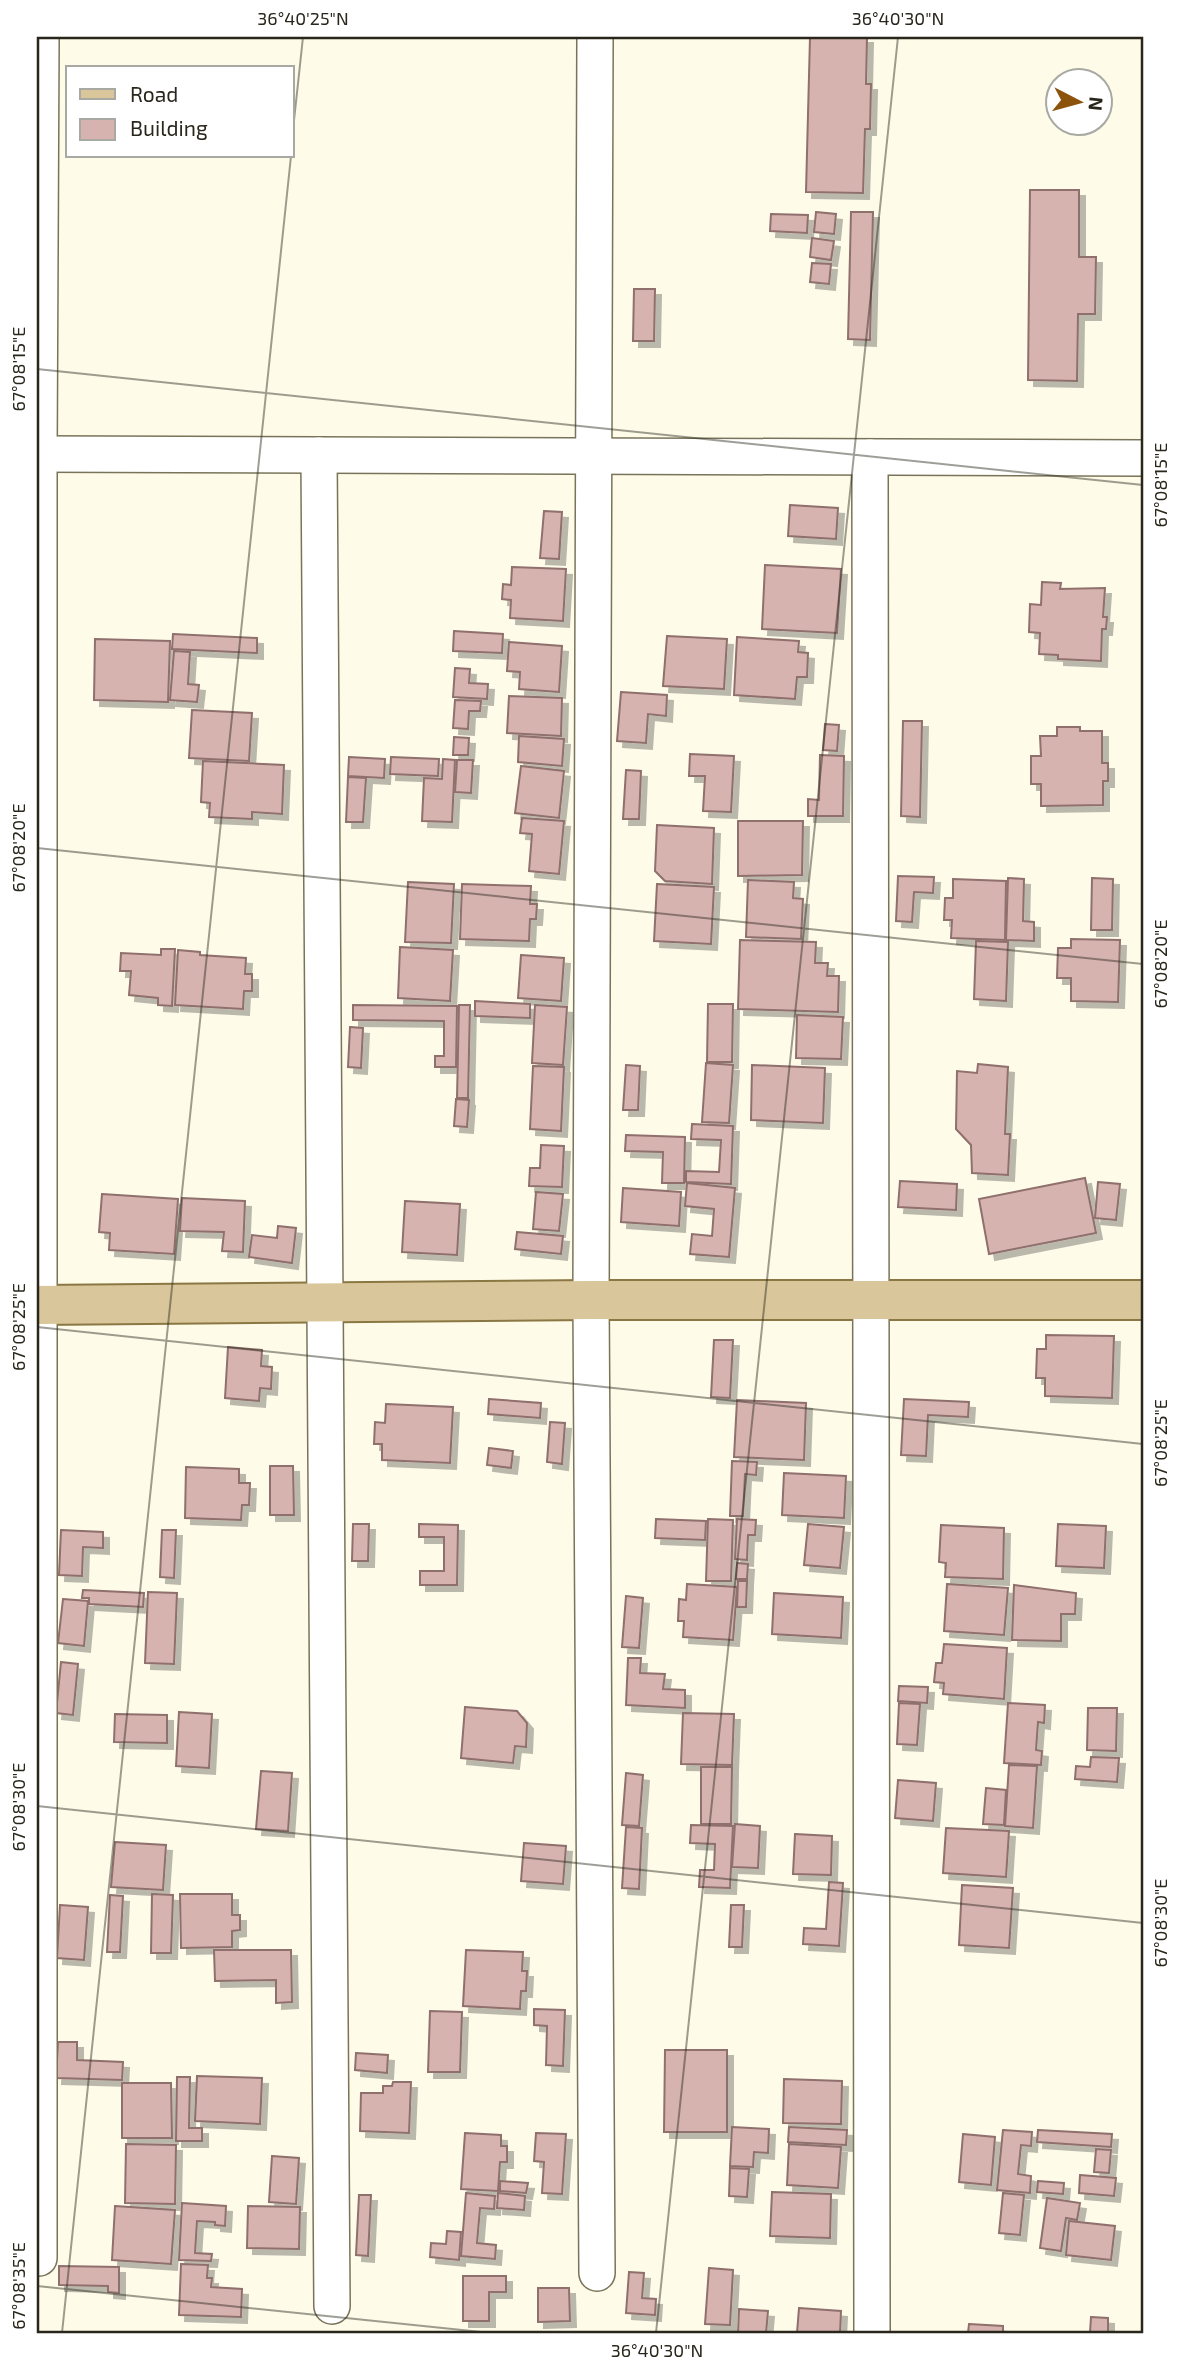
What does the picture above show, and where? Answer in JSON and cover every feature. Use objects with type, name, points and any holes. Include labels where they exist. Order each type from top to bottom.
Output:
[{"type":"main road","points":[[37,1305],[591,1300],[1143,1300]]},
{"type":"street","points":[[39,2258],[37,1305],[41,37]]},
{"type":"street","points":[[594,37],[591,1300],[597,2273]]},
{"type":"street","points":[[38,454],[1143,458]]},
{"type":"street","points":[[318,455],[332,2306]]},
{"type":"street","points":[[870,457],[872,2333]]},
{"type":"building","points":[[810,37],[867,37],[866,84],[871,84],[870,129],[865,129],[863,193],[806,192]]},
{"type":"building","points":[[1030,190],[1079,190],[1079,257],[1096,257],[1095,314],[1078,314],[1077,381],[1028,380]]},
{"type":"building","points":[[816,212],[836,214],[834,234],[814,232]]},
{"type":"building","points":[[851,212],[873,212],[870,340],[848,339]]},
{"type":"building","points":[[771,214],[808,215],[807,233],[770,231]]},
{"type":"building","points":[[812,238],[834,241],[831,260],[810,257]]},
{"type":"building","points":[[812,263],[831,264],[829,284],[810,282]]},
{"type":"building","points":[[634,289],[655,289],[654,341],[633,341]]},
{"type":"building","points":[[790,505],[838,508],[836,539],[788,536]]},
{"type":"building","points":[[544,511],[562,512],[559,559],[540,558]]},
{"type":"building","points":[[765,565],[841,569],[837,633],[762,629]]},
{"type":"building","points":[[512,567],[566,569],[563,621],[510,618],[511,600],[502,599],[503,584],[511,585]]},
{"type":"building","points":[[1042,582],[1061,583],[1060,589],[1105,588],[1103,617],[1107,617],[1106,629],[1102,629],[1101,661],[1058,659],[1058,655],[1039,654],[1040,633],[1029,632],[1030,604],[1041,605]]},
{"type":"building","points":[[454,631],[503,634],[502,653],[453,651]]},
{"type":"building","points":[[173,634],[257,638],[257,653],[172,649]]},
{"type":"building","points":[[667,636],[727,639],[724,689],[663,686]]},
{"type":"building","points":[[737,637],[799,641],[798,652],[808,653],[807,677],[797,677],[795,699],[734,695]]},
{"type":"building","points":[[95,639],[170,641],[168,702],[94,700]]},
{"type":"building","points":[[509,642],[562,646],[559,692],[519,689],[520,672],[507,671]]},
{"type":"building","points":[[174,651],[190,652],[188,684],[199,685],[197,702],[170,700]]},
{"type":"building","points":[[455,668],[470,669],[469,683],[488,684],[487,699],[453,697]]},
{"type":"building","points":[[621,692],[667,695],[666,716],[648,714],[646,743],[617,741]]},
{"type":"building","points":[[509,696],[562,698],[561,736],[507,733]]},
{"type":"building","points":[[455,700],[481,701],[480,711],[469,711],[468,729],[453,728]]},
{"type":"building","points":[[192,710],[252,713],[249,761],[189,758]]},
{"type":"building","points":[[903,721],[922,721],[920,817],[901,816]]},
{"type":"building","points":[[825,724],[839,725],[837,751],[823,750]]},
{"type":"building","points":[[1057,727],[1102,731],[1102,763],[1108,763],[1108,781],[1103,781],[1103,805],[1041,806],[1041,784],[1031,784],[1031,756],[1041,756],[1040,736],[1057,736]]},
{"type":"building","points":[[519,736],[564,739],[562,766],[518,762]]},
{"type":"building","points":[[454,737],[469,738],[468,755],[453,755]]},
{"type":"building","points":[[690,754],[734,756],[731,812],[703,811],[705,776],[689,776]]},
{"type":"building","points":[[820,755],[844,756],[843,816],[808,816],[808,799],[819,800]]},
{"type":"building","points":[[349,757],[385,759],[384,778],[348,776]]},
{"type":"building","points":[[391,757],[439,759],[438,776],[390,774]]},
{"type":"building","points":[[443,759],[455,760],[452,822],[422,821],[424,778],[442,779]]},
{"type":"building","points":[[457,760],[473,760],[471,793],[455,792]]},
{"type":"building","points":[[203,761],[284,765],[282,814],[252,812],[252,819],[209,817],[210,803],[201,802]]},
{"type":"building","points":[[521,766],[564,771],[559,818],[515,813]]},
{"type":"building","points":[[626,770],[641,771],[639,819],[623,819]]},
{"type":"building","points":[[348,777],[366,778],[363,822],[346,822]]},
{"type":"building","points":[[522,818],[564,821],[559,874],[529,871],[532,834],[520,833]]},
{"type":"building","points":[[738,821],[803,821],[802,875],[738,876]]},
{"type":"building","points":[[657,825],[714,828],[712,884],[665,881],[655,871]]},
{"type":"building","points":[[898,876],[934,877],[933,893],[914,892],[912,922],[896,921]]},
{"type":"building","points":[[1008,878],[1024,879],[1023,921],[1034,922],[1034,941],[1006,940]]},
{"type":"building","points":[[1092,878],[1113,879],[1112,930],[1091,930]]},
{"type":"building","points":[[953,879],[1006,881],[1005,940],[951,938],[952,920],[944,920],[945,898],[953,898]]},
{"type":"building","points":[[748,880],[794,882],[793,898],[803,899],[801,939],[746,937]]},
{"type":"building","points":[[408,882],[454,884],[451,943],[405,942]]},
{"type":"building","points":[[462,884],[531,886],[530,904],[537,904],[536,919],[530,919],[529,941],[460,939]]},
{"type":"building","points":[[657,884],[714,887],[711,944],[654,941]]},
{"type":"building","points":[[1071,939],[1120,940],[1118,1002],[1071,1001],[1071,978],[1057,978],[1058,948],[1071,948]]},
{"type":"building","points":[[740,940],[816,942],[815,963],[828,963],[827,976],[839,976],[838,1012],[738,1009]]},
{"type":"building","points":[[976,941],[1008,942],[1006,1001],[974,999]]},
{"type":"building","points":[[400,947],[453,950],[450,1001],[398,998]]},
{"type":"building","points":[[161,949],[175,949],[172,1006],[158,1005],[158,998],[129,995],[131,971],[120,971],[121,953],[161,955]]},
{"type":"building","points":[[178,950],[200,952],[200,955],[246,958],[245,974],[252,974],[252,991],[244,991],[243,1009],[175,1005]]},
{"type":"building","points":[[521,955],[564,958],[561,1001],[518,998]]},
{"type":"building","points":[[475,1001],[530,1004],[530,1018],[475,1016]]},
{"type":"building","points":[[708,1004],[733,1004],[732,1062],[707,1062]]},
{"type":"building","points":[[353,1005],[457,1006],[456,1067],[435,1067],[435,1056],[444,1056],[444,1021],[353,1020]]},
{"type":"building","points":[[459,1005],[470,1005],[468,1098],[457,1098]]},
{"type":"building","points":[[535,1005],[567,1007],[563,1065],[532,1063]]},
{"type":"building","points":[[797,1015],[843,1017],[841,1059],[796,1058]]},
{"type":"building","points":[[350,1027],[363,1028],[361,1068],[348,1067]]},
{"type":"building","points":[[706,1063],[733,1065],[729,1123],[702,1122]]},
{"type":"building","points":[[978,1064],[1008,1067],[1005,1134],[1010,1134],[1008,1175],[972,1173],[971,1145],[956,1129],[957,1071],[977,1073]]},
{"type":"building","points":[[626,1065],[640,1066],[638,1110],[623,1110]]},
{"type":"building","points":[[752,1065],[825,1068],[823,1123],[751,1120]]},
{"type":"building","points":[[533,1066],[564,1067],[561,1131],[530,1129]]},
{"type":"building","points":[[456,1099],[469,1100],[467,1127],[454,1126]]},
{"type":"building","points":[[692,1124],[733,1126],[731,1184],[686,1182],[686,1171],[719,1172],[721,1140],[691,1139]]},
{"type":"building","points":[[626,1135],[685,1137],[684,1183],[662,1183],[663,1152],[625,1151]]},
{"type":"building","points":[[541,1145],[564,1146],[562,1187],[529,1186],[530,1168],[540,1168]]},
{"type":"building","points":[[1085,1178],[1096,1233],[989,1254],[979,1199]]},
{"type":"building","points":[[900,1181],[957,1184],[956,1210],[898,1207]]},
{"type":"building","points":[[1098,1182],[1120,1184],[1116,1220],[1095,1218]]},
{"type":"building","points":[[687,1183],[735,1188],[729,1257],[690,1254],[692,1234],[712,1236],[714,1209],[685,1206]]},
{"type":"building","points":[[623,1188],[681,1192],[679,1226],[621,1222]]},
{"type":"building","points":[[536,1192],[563,1194],[559,1231],[533,1229]]},
{"type":"building","points":[[102,1194],[178,1199],[174,1254],[109,1250],[110,1233],[99,1232]]},
{"type":"building","points":[[182,1198],[245,1201],[243,1252],[222,1251],[224,1232],[180,1231]]},
{"type":"building","points":[[405,1201],[460,1204],[457,1255],[402,1252]]},
{"type":"building","points":[[278,1226],[296,1228],[292,1263],[249,1257],[252,1235],[277,1238]]},
{"type":"building","points":[[517,1232],[563,1236],[561,1254],[515,1249]]},
{"type":"building","points":[[1046,1335],[1114,1336],[1112,1398],[1045,1396],[1045,1378],[1036,1378],[1037,1349],[1046,1349]]},
{"type":"building","points":[[714,1340],[733,1340],[730,1398],[711,1397]]},
{"type":"building","points":[[228,1347],[262,1350],[261,1366],[272,1367],[271,1389],[260,1388],[259,1401],[225,1398]]},
{"type":"building","points":[[489,1399],[541,1403],[540,1418],[488,1414]]},
{"type":"building","points":[[904,1399],[969,1402],[968,1417],[928,1415],[926,1456],[901,1455]]},
{"type":"building","points":[[737,1400],[806,1403],[804,1460],[734,1457]]},
{"type":"building","points":[[386,1404],[453,1407],[450,1463],[382,1460],[382,1444],[374,1444],[375,1422],[385,1423]]},
{"type":"building","points":[[550,1422],[565,1423],[562,1464],[547,1462]]},
{"type":"building","points":[[489,1448],[513,1451],[511,1468],[487,1465]]},
{"type":"building","points":[[732,1461],[757,1462],[756,1475],[745,1474],[743,1516],[730,1516]]},
{"type":"building","points":[[270,1466],[293,1466],[294,1515],[270,1515]]},
{"type":"building","points":[[186,1467],[239,1469],[239,1483],[250,1483],[249,1505],[242,1505],[241,1520],[185,1518]]},
{"type":"building","points":[[784,1473],[846,1476],[844,1518],[782,1515]]},
{"type":"building","points":[[656,1519],[706,1521],[705,1540],[655,1538]]},
{"type":"building","points":[[708,1519],[733,1520],[731,1581],[706,1581]]},
{"type":"building","points":[[737,1519],[756,1520],[755,1535],[748,1535],[747,1560],[735,1559]]},
{"type":"building","points":[[353,1524],[369,1524],[368,1561],[352,1561]]},
{"type":"building","points":[[419,1524],[458,1525],[457,1585],[420,1585],[420,1571],[444,1571],[444,1537],[419,1537]]},
{"type":"building","points":[[808,1524],[844,1527],[840,1568],[804,1565]]},
{"type":"building","points":[[1058,1524],[1106,1526],[1104,1568],[1056,1566]]},
{"type":"building","points":[[941,1525],[1004,1528],[1003,1579],[945,1577],[946,1563],[939,1562]]},
{"type":"building","points":[[61,1530],[103,1532],[103,1548],[83,1547],[82,1576],[59,1575]]},
{"type":"building","points":[[162,1530],[176,1530],[174,1578],[160,1577]]},
{"type":"building","points":[[737,1563],[748,1564],[747,1579],[736,1579]]},
{"type":"building","points":[[738,1581],[747,1581],[746,1607],[737,1607]]},
{"type":"building","points":[[687,1584],[737,1587],[733,1640],[683,1637],[684,1621],[678,1621],[679,1599],[686,1600]]},
{"type":"building","points":[[947,1584],[1008,1588],[1004,1635],[944,1631]]},
{"type":"building","points":[[1014,1585],[1076,1593],[1075,1614],[1061,1614],[1061,1641],[1012,1640]]},
{"type":"building","points":[[83,1590],[144,1593],[143,1607],[89,1604],[89,1598],[82,1598]]},
{"type":"building","points":[[148,1592],[177,1593],[174,1664],[145,1663]]},
{"type":"building","points":[[774,1593],[843,1597],[841,1638],[772,1634]]},
{"type":"building","points":[[626,1596],[643,1598],[639,1648],[622,1647]]},
{"type":"building","points":[[63,1599],[88,1601],[84,1646],[58,1643]]},
{"type":"building","points":[[944,1644],[1007,1648],[1004,1699],[943,1694],[944,1683],[934,1682],[936,1663],[942,1663]]},
{"type":"building","points":[[628,1658],[641,1658],[640,1673],[665,1674],[663,1689],[685,1690],[685,1708],[626,1705]]},
{"type":"building","points":[[61,1662],[78,1664],[73,1715],[56,1713]]},
{"type":"building","points":[[899,1686],[928,1687],[927,1703],[898,1701]]},
{"type":"building","points":[[899,1703],[920,1704],[917,1745],[897,1744]]},
{"type":"building","points":[[1008,1703],[1045,1705],[1044,1723],[1038,1722],[1036,1750],[1042,1751],[1041,1765],[1004,1763]]},
{"type":"building","points":[[465,1707],[517,1711],[527,1723],[526,1747],[515,1746],[513,1763],[461,1758]]},
{"type":"building","points":[[1088,1708],[1117,1708],[1116,1751],[1087,1750]]},
{"type":"building","points":[[179,1712],[212,1714],[209,1768],[176,1766]]},
{"type":"building","points":[[683,1713],[734,1714],[732,1765],[681,1764]]},
{"type":"building","points":[[115,1714],[167,1715],[167,1743],[114,1742]]},
{"type":"building","points":[[1091,1757],[1119,1758],[1117,1782],[1075,1779],[1076,1766],[1090,1767]]},
{"type":"building","points":[[1009,1765],[1037,1766],[1033,1828],[1005,1826]]},
{"type":"building","points":[[701,1767],[732,1767],[731,1824],[701,1824]]},
{"type":"building","points":[[261,1771],[292,1773],[288,1831],[256,1829]]},
{"type":"building","points":[[626,1773],[643,1775],[639,1826],[622,1825]]},
{"type":"building","points":[[898,1780],[936,1783],[933,1821],[895,1818]]},
{"type":"building","points":[[986,1788],[1006,1790],[1004,1825],[983,1824]]},
{"type":"building","points":[[735,1824],[760,1826],[758,1868],[732,1867]]},
{"type":"building","points":[[691,1825],[733,1826],[730,1888],[699,1887],[700,1870],[714,1870],[715,1844],[690,1843]]},
{"type":"building","points":[[626,1827],[642,1828],[639,1889],[622,1888]]},
{"type":"building","points":[[946,1828],[1009,1831],[1006,1877],[943,1873]]},
{"type":"building","points":[[795,1834],[832,1836],[831,1875],[793,1874]]},
{"type":"building","points":[[115,1842],[166,1845],[163,1890],[111,1887]]},
{"type":"building","points":[[524,1843],[566,1846],[563,1884],[521,1881]]},
{"type":"building","points":[[829,1882],[843,1883],[839,1946],[803,1944],[804,1928],[826,1929]]},
{"type":"building","points":[[962,1885],[1013,1888],[1009,1948],[959,1945]]},
{"type":"building","points":[[152,1894],[173,1895],[171,1953],[151,1953]]},
{"type":"building","points":[[180,1894],[232,1894],[232,1915],[240,1915],[240,1930],[232,1931],[232,1947],[181,1948]]},
{"type":"building","points":[[110,1895],[123,1896],[120,1952],[107,1952]]},
{"type":"building","points":[[60,1905],[88,1907],[84,1960],[57,1958]]},
{"type":"building","points":[[731,1905],[744,1905],[742,1947],[729,1947]]},
{"type":"building","points":[[214,1950],[291,1950],[292,2002],[276,2003],[276,1980],[215,1981]]},
{"type":"building","points":[[466,1950],[523,1952],[522,1971],[527,1971],[526,1991],[521,1991],[520,2009],[463,2006]]},
{"type":"building","points":[[534,2009],[565,2010],[563,2066],[546,2065],[547,2026],[534,2025]]},
{"type":"building","points":[[430,2011],[462,2012],[460,2072],[428,2072]]},
{"type":"building","points":[[58,2042],[77,2042],[77,2060],[123,2062],[122,2080],[56,2078]]},
{"type":"building","points":[[665,2050],[727,2050],[727,2132],[664,2132]]},
{"type":"building","points":[[356,2053],[388,2055],[387,2073],[355,2070]]},
{"type":"building","points":[[197,2076],[262,2078],[260,2124],[195,2121]]},
{"type":"building","points":[[177,2077],[190,2077],[189,2128],[202,2128],[202,2141],[176,2141]]},
{"type":"building","points":[[784,2079],[842,2081],[841,2124],[783,2123]]},
{"type":"building","points":[[393,2082],[411,2082],[409,2133],[360,2131],[361,2093],[383,2093],[383,2086],[392,2086]]},
{"type":"building","points":[[122,2083],[171,2083],[172,2138],[122,2138]]},
{"type":"building","points":[[732,2127],[769,2129],[768,2153],[754,2152],[753,2167],[730,2166]]},
{"type":"building","points":[[789,2127],[847,2130],[846,2145],[788,2142]]},
{"type":"building","points":[[1003,2130],[1032,2132],[1031,2146],[1021,2145],[1018,2174],[1031,2176],[1030,2193],[997,2190]]},
{"type":"building","points":[[1038,2130],[1112,2134],[1111,2147],[1037,2142]]},
{"type":"building","points":[[465,2133],[501,2135],[501,2146],[507,2146],[507,2162],[500,2162],[498,2191],[461,2189]]},
{"type":"building","points":[[536,2133],[566,2134],[562,2194],[542,2193],[544,2162],[534,2161]]},
{"type":"building","points":[[963,2134],[995,2137],[991,2185],[959,2182]]},
{"type":"building","points":[[126,2144],[176,2145],[175,2204],[125,2203]]},
{"type":"building","points":[[789,2144],[841,2147],[838,2188],[787,2185]]},
{"type":"building","points":[[1096,2149],[1111,2150],[1109,2173],[1094,2172]]},
{"type":"building","points":[[272,2156],[299,2158],[296,2204],[269,2202]]},
{"type":"building","points":[[730,2168],[749,2169],[747,2197],[729,2196]]},
{"type":"building","points":[[1080,2175],[1116,2178],[1114,2196],[1079,2193]]},
{"type":"building","points":[[500,2181],[528,2183],[526,2193],[500,2191]]},
{"type":"building","points":[[1038,2181],[1064,2183],[1063,2194],[1037,2192]]},
{"type":"building","points":[[772,2192],[831,2194],[830,2238],[770,2236]]},
{"type":"building","points":[[466,2193],[495,2196],[494,2209],[480,2208],[477,2243],[496,2245],[495,2259],[461,2256]]},
{"type":"building","points":[[498,2193],[525,2196],[524,2210],[497,2208]]},
{"type":"building","points":[[1003,2193],[1024,2195],[1020,2235],[999,2233]]},
{"type":"building","points":[[359,2195],[371,2195],[368,2256],[356,2255]]},
{"type":"building","points":[[1047,2198],[1080,2203],[1077,2220],[1066,2218],[1061,2251],[1040,2248]]},
{"type":"building","points":[[182,2203],[226,2206],[225,2226],[215,2225],[215,2222],[197,2221],[195,2253],[212,2254],[211,2261],[179,2260]]},
{"type":"building","points":[[115,2206],[175,2210],[171,2264],[112,2260]]},
{"type":"building","points":[[248,2206],[300,2207],[299,2249],[247,2248]]},
{"type":"building","points":[[1069,2221],[1115,2226],[1111,2260],[1066,2255]]},
{"type":"building","points":[[447,2231],[461,2232],[459,2260],[430,2257],[431,2243],[446,2244]]},
{"type":"building","points":[[181,2264],[208,2265],[207,2278],[212,2278],[211,2287],[242,2289],[241,2317],[179,2315]]},
{"type":"building","points":[[59,2266],[119,2267],[119,2293],[108,2292],[108,2286],[59,2285]]},
{"type":"building","points":[[709,2268],[733,2270],[730,2325],[705,2324]]},
{"type":"building","points":[[629,2272],[644,2273],[642,2298],[656,2299],[655,2315],[626,2313]]},
{"type":"building","points":[[463,2276],[506,2276],[506,2292],[489,2292],[489,2321],[463,2321]]},
{"type":"building","points":[[538,2288],[569,2288],[570,2321],[538,2322]]},
{"type":"building","points":[[799,2308],[841,2311],[840,2333],[797,2333]]},
{"type":"building","points":[[739,2309],[768,2311],[766,2333],[738,2333]]},
{"type":"building","points":[[1091,2317],[1108,2318],[1108,2333],[1090,2333]]},
{"type":"building","points":[[969,2324],[1003,2326],[1003,2333],[968,2333]]}]
